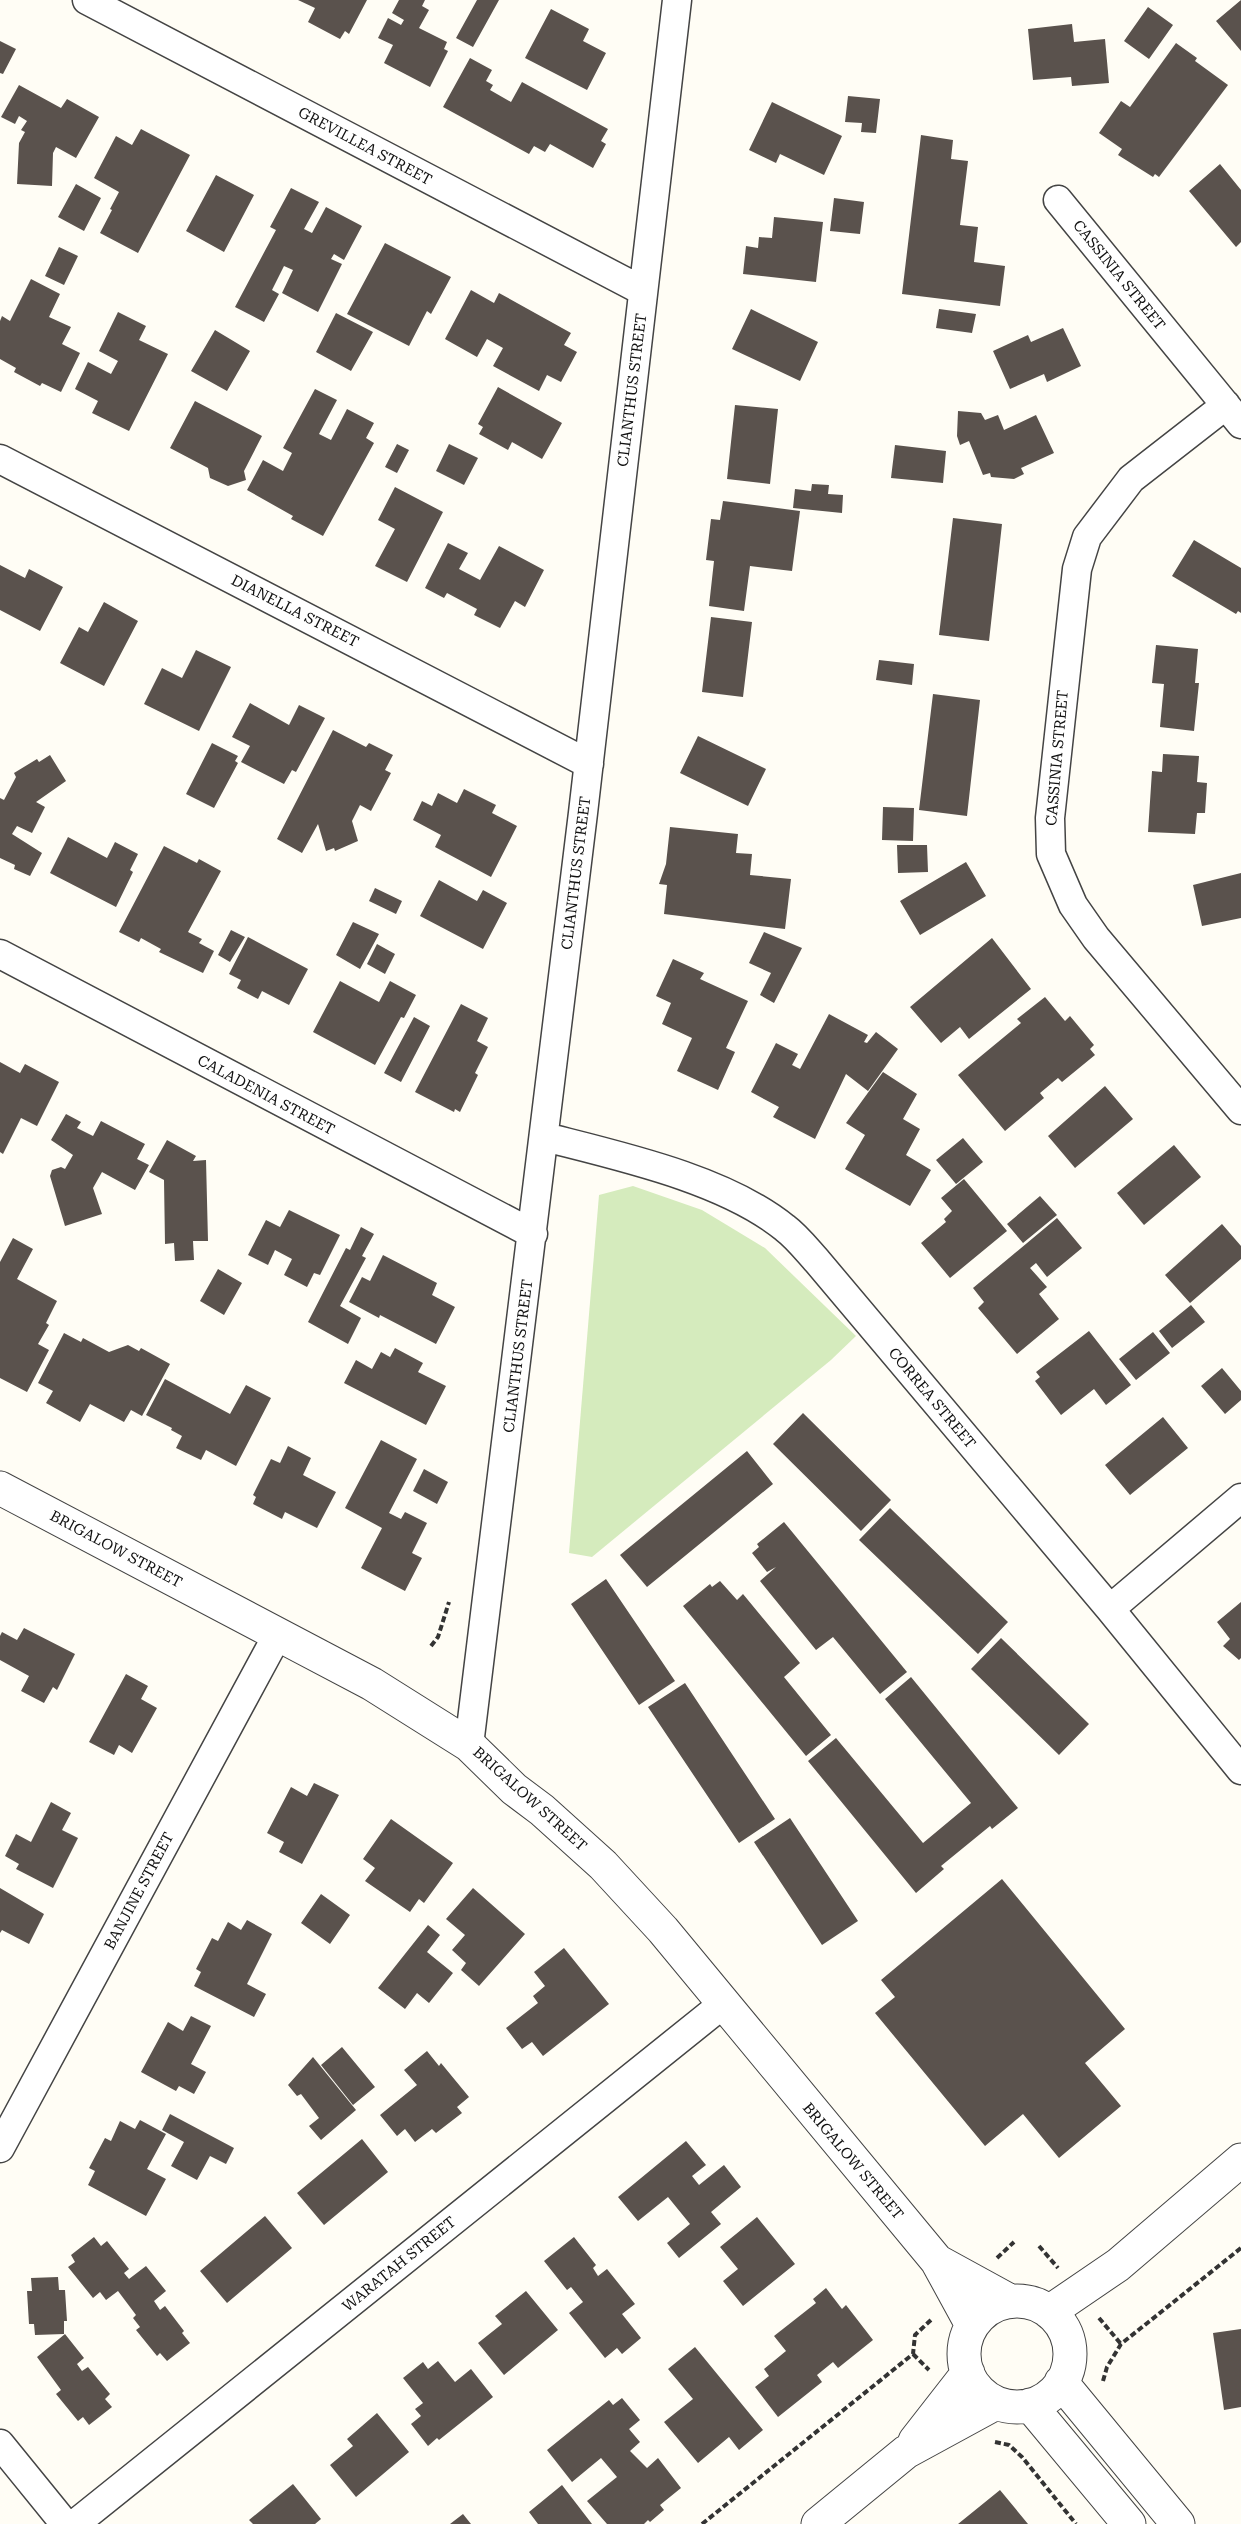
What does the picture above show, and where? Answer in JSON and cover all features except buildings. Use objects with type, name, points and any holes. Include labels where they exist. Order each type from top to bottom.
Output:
[{"type":"street","name":"GREVILLEA STREET","points":[[87,0],[643,291]]},
{"type":"street","name":"CLIANTHUS STREET","points":[[469,1745],[545,1137],[677,0]]},
{"type":"street","name":"CASSINIA STREET","points":[[1058,200],[1233,415],[1131,478],[1087,537],[1077,569],[1050,818],[1051,854],[1073,905],[1096,938],[1241,1110]]},
{"type":"street","name":"DIANELLA STREET","points":[[0,459],[589,764]]},
{"type":"street","name":"CALADENIA STREET","points":[[0,954],[533,1234]]},
{"type":"street","name":"CORREA STREET","points":[[545,1137],[635,1160],[699,1182],[746,1203],[785,1228],[817,1261],[1110,1609],[1241,1770]]},
{"type":"street","name":"BRIGALOW STREET","points":[[0,1488],[372,1684],[469,1745],[514,1789],[542,1810],[603,1865],[663,1930],[937,2261],[972,2325]]},
{"type":"street","points":[[1110,1609],[1241,1498]]},
{"type":"street","name":"BANJINE STREET","points":[[0,2148],[278,1634]]},
{"type":"street","name":"WARATAH STREET","points":[[75,2524],[723,2004]]},
{"type":"street","points":[[1049,2312],[1118,2265],[1241,2160]]},
{"type":"street","name":"BRIGALOW STREET","points":[[937,2261],[1010,2301]]},
{"type":"street","points":[[1068,2344],[1118,2265]]},
{"type":"street","points":[[1010,2301],[1038,2305],[1049,2312],[1065,2331],[1068,2344],[1067,2370],[1053,2392],[1030,2405],[1012,2407],[996,2403],[984,2396],[968,2373],[964,2357],[966,2341],[972,2325],[982,2314],[996,2305],[1010,2301]]},
{"type":"street","points":[[906,2452],[968,2373]]},
{"type":"street","points":[[1061,2382],[1178,2524]]},
{"type":"street","points":[[818,2524],[906,2452],[996,2403]]},
{"type":"street","points":[[1030,2405],[1129,2524]]},
{"type":"street","points":[[0,2444],[65,2524]]},
{"type":"path","points":[[432,1646],[438,1637],[449,1602]]},
{"type":"path","points":[[1101,2388],[1107,2367],[1121,2344],[1241,2248]]},
{"type":"path","points":[[702,2524],[913,2354],[915,2335]]},
{"type":"path","points":[[998,2444],[1009,2445],[1022,2457],[1076,2524]]},
{"type":"green space","points":[[633,1186],[702,1210],[765,1248],[856,1336],[831,1360],[592,1557],[569,1553],[599,1195]]}]
